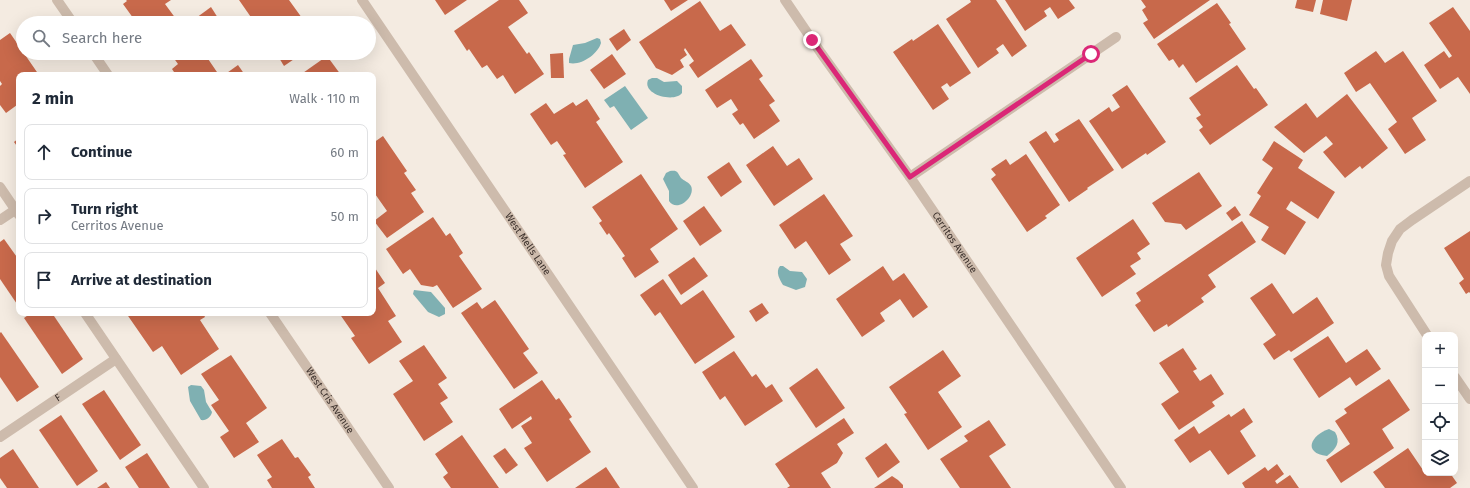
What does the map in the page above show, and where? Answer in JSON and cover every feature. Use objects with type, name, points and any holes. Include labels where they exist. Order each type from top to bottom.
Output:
[{"type":"street","points":[[57,0],[68,16]]},
{"type":"street","name":"West Mells Lane","points":[[362,0],[373,16]]},
{"type":"street","name":"Cerritos Avenue","points":[[785,0],[910,177],[1121,488]]},
{"type":"street","name":"West Mells Lane","points":[[376,21],[693,488]]},
{"type":"street","points":[[910,177],[1116,37]]},
{"type":"street","points":[[98,60],[106,72]]},
{"type":"street","points":[[1425,332],[1389,276],[1386,265],[1388,253],[1392,241],[1400,229],[1470,181]]},
{"type":"street","points":[[0,187],[16,211]]},
{"type":"street","points":[[0,220],[16,212]]},
{"type":"street","points":[[87,316],[204,488]]},
{"type":"street","name":"West Cris Avenue","points":[[272,316],[389,488]]},
{"type":"street","name":"F","points":[[0,437],[116,359]]},
{"type":"street","points":[[1458,381],[1470,399]]},
{"type":"water","points":[[597,38],[600,39],[601,43],[593,55],[579,63],[569,63],[573,45],[585,43]]},
{"type":"water","points":[[657,78],[664,82],[677,81],[682,86],[682,93],[678,96],[667,97],[654,93],[647,85],[648,80]]},
{"type":"water","points":[[625,86],[648,118],[631,130],[614,106],[610,108],[604,100]]},
{"type":"water","points":[[670,171],[677,172],[681,178],[691,186],[691,195],[681,204],[672,204],[669,201],[669,191],[663,179],[666,173]]},
{"type":"water","points":[[780,266],[783,266],[790,271],[802,272],[807,279],[805,287],[796,290],[783,285],[778,273]]},
{"type":"water","points":[[414,290],[431,292],[445,308],[445,314],[439,317],[428,312],[413,294]]},
{"type":"water","points":[[191,385],[201,386],[204,390],[206,402],[212,412],[211,416],[206,419],[201,420],[190,401],[188,387]]},
{"type":"water","points":[[1329,429],[1335,432],[1338,439],[1337,445],[1327,456],[1314,451],[1312,444],[1318,435]]},
{"type":"building","points":[[126,0],[171,0],[165,4],[174,16],[132,16],[123,4],[127,1]]},
{"type":"building","points":[[239,0],[289,0],[301,16],[250,16]]},
{"type":"building","points":[[435,0],[467,0],[445,15]]},
{"type":"building","points":[[499,0],[519,0],[528,13],[508,27],[527,54],[529,52],[544,74],[515,94],[503,75],[497,79],[487,65],[482,68],[469,49],[467,51],[454,31]]},
{"type":"building","points":[[664,0],[688,0],[671,11]]},
{"type":"building","points":[[970,0],[996,0],[1027,46],[1012,57],[1003,44],[996,49],[999,53],[978,68],[946,19],[971,2]]},
{"type":"building","points":[[1005,0],[1069,0],[1075,8],[1058,19],[1050,7],[1044,11],[1047,16],[1025,31]]},
{"type":"building","points":[[1141,0],[1210,0],[1154,39],[1143,23],[1148,20],[1142,10],[1146,7]]},
{"type":"building","points":[[1297,0],[1316,0],[1313,12],[1295,8]]},
{"type":"building","points":[[1323,0],[1352,0],[1347,21],[1320,14]]},
{"type":"building","points":[[700,1],[720,31],[731,24],[746,45],[698,78],[689,65],[694,61],[685,48],[684,50],[687,55],[680,60],[684,67],[672,75],[656,68],[639,42]]},
{"type":"building","points":[[1217,3],[1246,49],[1196,83],[1183,64],[1179,68],[1173,59],[1169,61],[1157,44]]},
{"type":"building","points":[[211,7],[217,16],[199,16]]},
{"type":"building","points":[[1453,7],[1470,31],[1470,94],[1458,77],[1440,89],[1424,65],[1444,51],[1449,58],[1452,56],[1429,23]]},
{"type":"building","points":[[938,24],[971,73],[950,87],[947,83],[941,87],[949,99],[933,110],[893,52],[912,39],[913,41]]},
{"type":"building","points":[[624,29],[631,40],[617,51],[609,39]]},
{"type":"building","points":[[10,33],[16,42],[16,60],[29,60],[37,72],[16,72],[16,106],[6,113],[0,105],[0,86],[2,84],[0,81],[0,40]]},
{"type":"building","points":[[1376,51],[1385,63],[1403,51],[1437,101],[1412,118],[1426,140],[1405,154],[1388,129],[1397,122],[1370,83],[1356,92],[1344,73]]},
{"type":"building","points":[[563,53],[564,78],[551,78],[550,54]]},
{"type":"building","points":[[612,54],[626,74],[604,89],[590,70]]},
{"type":"building","points":[[751,59],[763,76],[759,79],[775,101],[769,105],[780,121],[754,139],[743,123],[740,125],[732,114],[738,110],[731,99],[717,108],[705,90]]},
{"type":"building","points":[[175,60],[209,60],[217,72],[174,72],[172,69],[178,64]]},
{"type":"building","points":[[280,60],[293,60],[284,66]]},
{"type":"building","points":[[321,60],[330,60],[339,72],[304,72]]},
{"type":"building","points":[[238,65],[243,72],[228,72]]},
{"type":"building","points":[[1237,65],[1254,89],[1256,88],[1268,105],[1210,145],[1199,130],[1203,127],[1196,118],[1201,115],[1189,98]]},
{"type":"building","points":[[1127,85],[1166,142],[1122,169],[1089,121],[1109,107],[1112,112],[1120,107],[1112,95]]},
{"type":"building","points":[[1347,94],[1388,148],[1362,169],[1360,166],[1345,178],[1323,152],[1333,144],[1326,136],[1304,153],[1274,127],[1306,103],[1317,118]]},
{"type":"building","points":[[587,99],[600,119],[596,122],[623,162],[585,188],[563,155],[566,154],[557,141],[551,145],[530,114],[546,103],[554,114],[573,102],[576,106]]},
{"type":"building","points":[[1079,119],[1114,170],[1069,202],[1029,142],[1046,131],[1054,143],[1059,140],[1055,134]]},
{"type":"building","points":[[383,136],[407,171],[404,173],[416,190],[411,193],[424,212],[387,238],[376,224],[376,219],[387,211],[376,195],[376,141]]},
{"type":"building","points":[[1274,141],[1303,160],[1298,168],[1335,192],[1318,219],[1291,201],[1286,209],[1306,222],[1285,255],[1261,240],[1269,227],[1249,215],[1261,196],[1257,193],[1273,168],[1262,160]]},
{"type":"building","points":[[773,146],[787,166],[799,158],[813,179],[774,206],[746,165]]},
{"type":"building","points":[[1026,154],[1060,205],[1045,216],[1047,218],[1027,232],[991,179],[996,175],[991,169],[1006,159],[1010,165]]},
{"type":"building","points":[[729,162],[742,182],[721,197],[707,177]]},
{"type":"building","points":[[1199,172],[1222,206],[1186,230],[1181,224],[1165,222],[1152,203]]},
{"type":"building","points":[[641,174],[678,229],[650,249],[659,262],[635,278],[622,258],[625,256],[609,233],[607,235],[599,223],[602,221],[592,207]]},
{"type":"building","points":[[824,194],[853,236],[840,244],[851,260],[829,275],[806,241],[795,249],[779,225]]},
{"type":"building","points":[[704,206],[722,231],[700,246],[683,221]]},
{"type":"building","points":[[1235,206],[1241,215],[1232,221],[1226,213]]},
{"type":"building","points":[[433,217],[446,236],[450,233],[463,253],[459,256],[482,289],[453,308],[437,285],[433,287],[421,285],[410,269],[403,274],[386,249]]},
{"type":"building","points":[[1133,219],[1150,244],[1137,253],[1141,259],[1130,266],[1136,274],[1102,297],[1076,258]]},
{"type":"building","points":[[1242,221],[1256,242],[1208,275],[1216,287],[1201,298],[1204,302],[1168,327],[1167,324],[1154,332],[1135,305],[1141,301],[1136,293]]},
{"type":"building","points":[[1470,231],[1470,293],[1469,292],[1466,294],[1459,283],[1464,279],[1444,248]]},
{"type":"building","points":[[4,239],[16,256],[16,303],[0,279],[0,242]]},
{"type":"building","points":[[694,257],[708,276],[681,295],[668,275]]},
{"type":"building","points":[[883,266],[893,281],[904,273],[928,307],[913,318],[900,299],[880,313],[885,321],[862,337],[836,299]]},
{"type":"building","points":[[376,270],[385,283],[378,288],[396,316],[388,321],[402,342],[369,364],[351,338],[355,336],[341,316],[376,316]]},
{"type":"building","points":[[663,279],[681,305],[703,290],[735,337],[695,364],[660,312],[655,316],[640,295]]},
{"type":"building","points":[[1272,283],[1293,314],[1317,297],[1334,323],[1291,352],[1289,350],[1274,360],[1263,344],[1276,335],[1250,298]]},
{"type":"building","points":[[495,300],[529,349],[523,353],[538,373],[514,389],[461,313],[477,302],[482,309]]},
{"type":"building","points":[[762,303],[769,313],[756,322],[749,311]]},
{"type":"building","points":[[27,316],[54,316],[83,359],[62,374],[24,318]]},
{"type":"building","points":[[128,316],[204,316],[200,320],[219,349],[181,375],[162,346],[153,352]]},
{"type":"building","points":[[1,332],[39,387],[17,402],[0,377]]},
{"type":"building","points":[[1328,336],[1346,363],[1367,349],[1381,369],[1356,386],[1350,377],[1319,398],[1293,359]]},
{"type":"building","points":[[424,345],[447,378],[438,384],[448,398],[440,403],[453,422],[424,441],[393,394],[413,381],[399,361]]},
{"type":"building","points":[[1183,348],[1197,369],[1193,371],[1200,381],[1211,374],[1224,394],[1212,402],[1215,406],[1179,430],[1161,404],[1179,392],[1159,363]]},
{"type":"building","points":[[943,350],[961,376],[938,392],[962,427],[928,450],[904,414],[907,413],[889,387]]},
{"type":"building","points":[[734,351],[752,377],[756,374],[766,388],[772,384],[783,401],[745,426],[725,396],[720,400],[702,372]]},
{"type":"building","points":[[231,355],[267,408],[246,423],[259,442],[234,458],[220,437],[229,431],[211,405],[219,400],[201,374]]},
{"type":"building","points":[[817,368],[845,408],[816,428],[789,388]]},
{"type":"building","points":[[1389,379],[1410,410],[1382,429],[1394,448],[1341,483],[1326,460],[1350,444],[1335,421],[1347,413],[1344,409]]},
{"type":"building","points":[[542,380],[556,400],[559,398],[572,417],[569,419],[591,452],[547,482],[524,448],[532,443],[521,426],[532,419],[531,416],[512,429],[499,409]]},
{"type":"building","points":[[104,390],[141,445],[120,460],[82,404]]},
{"type":"building","points":[[1244,408],[1253,422],[1240,431],[1256,456],[1228,475],[1210,450],[1190,463],[1174,440],[1194,426],[1199,434],[1229,414],[1231,417]]},
{"type":"building","points":[[61,415],[98,471],[77,486],[39,430]]},
{"type":"building","points":[[844,418],[854,433],[837,444],[843,453],[837,463],[821,473],[831,488],[787,488],[790,486],[775,464]]},
{"type":"building","points":[[989,420],[1006,445],[989,456],[1011,488],[960,488],[940,459],[968,441],[964,436]]},
{"type":"building","points":[[462,435],[499,488],[451,488],[443,477],[448,473],[435,454]]},
{"type":"building","points":[[282,439],[295,458],[298,457],[311,475],[308,477],[315,488],[272,488],[267,480],[272,477],[257,455]]},
{"type":"building","points":[[886,443],[900,462],[878,478],[865,458]]},
{"type":"building","points":[[505,448],[518,465],[506,474],[493,456]]},
{"type":"building","points":[[1408,448],[1422,469],[1422,476],[1452,476],[1457,483],[1450,488],[1385,488],[1373,472]]},
{"type":"building","points":[[13,449],[39,488],[7,488],[0,478],[0,458]]},
{"type":"building","points":[[147,453],[170,488],[139,488],[125,467]]},
{"type":"building","points":[[1277,464],[1284,474],[1275,481],[1277,484],[1290,475],[1299,488],[1245,488],[1242,483],[1265,467],[1268,471]]},
{"type":"building","points":[[606,467],[620,488],[575,488]]},
{"type":"building","points":[[892,476],[903,485],[903,488],[874,488]]},
{"type":"building","points":[[106,482],[110,488],[97,488]]},
{"type":"route","points":[[812,40],[910,177],[1091,54]]}]
